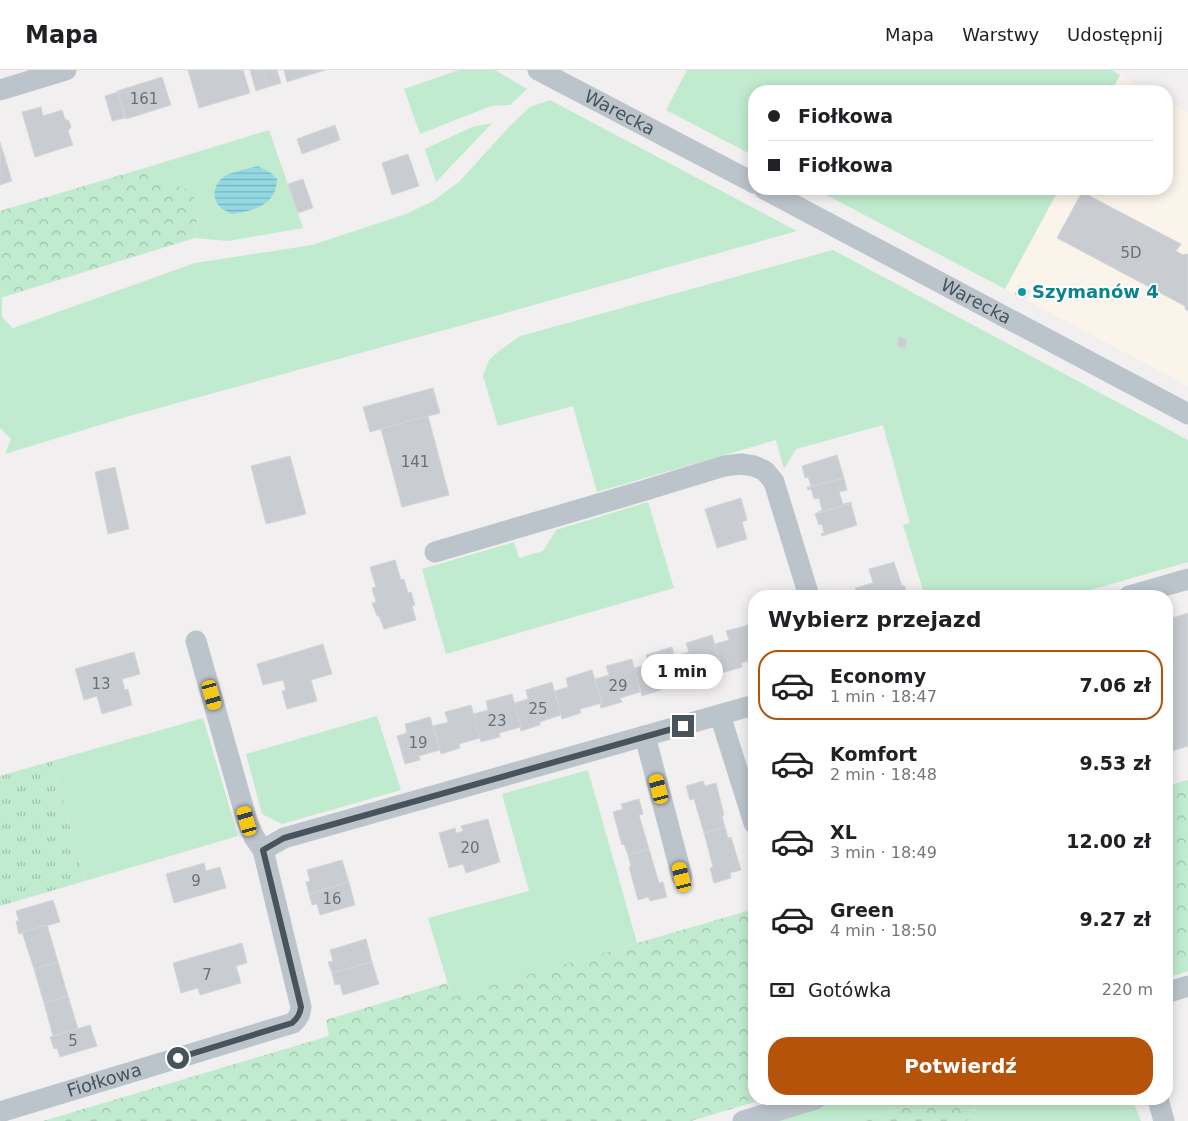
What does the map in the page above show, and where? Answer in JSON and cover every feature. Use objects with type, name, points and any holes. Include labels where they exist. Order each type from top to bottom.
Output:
[{"type":"street","points":[[0,90],[66,70]]},
{"type":"street","name":"Warecka","points":[[538,70],[748,180]]},
{"type":"street","name":"Warecka","points":[[775,195],[1188,414]]},
{"type":"street","points":[[435,552],[724,466],[741,464],[754,466],[765,471],[774,482],[807,590]]},
{"type":"street","points":[[1150,590],[1188,579]]},
{"type":"street","points":[[196,641],[247,821],[254,837],[263,850],[284,838],[748,707]]},
{"type":"street","points":[[720,715],[748,804]]},
{"type":"street","points":[[645,736],[682,877]]},
{"type":"street","name":"Fiołkowa","points":[[0,1112],[283,1026],[297,1019],[301,1007],[263,850]]},
{"type":"street","points":[[1173,991],[1188,986]]},
{"type":"street","points":[[743,1121],[796,1105]]},
{"type":"street","points":[[1160,1105],[1164,1121]]},
{"type":"shaded area","points":[[1120,75],[1139,85],[1114,85]]},
{"type":"shaded area","points":[[1173,104],[1188,112],[1188,386],[1005,289],[1056,195],[1173,195]]},
{"type":"green space","points":[[459,70],[495,70],[527,89],[510,105],[491,106],[420,134],[404,89]]},
{"type":"green space","points":[[687,70],[1111,70],[1120,75],[1114,85],[748,85],[748,153],[666,110]]},
{"type":"green space","points":[[550,100],[797,231],[126,417],[5,454],[11,439],[0,428],[0,298],[2,298],[2,317],[13,328],[195,263],[312,245],[406,214],[433,201],[459,182],[508,128],[530,107]]},
{"type":"green space","points":[[492,123],[436,182],[425,149],[472,127]]},
{"type":"green space","points":[[269,130],[303,228],[228,241],[195,238],[198,219],[174,185],[162,181],[153,175],[148,167]]},
{"type":"green space","points":[[148,167],[158,178],[192,194],[197,206],[195,238],[0,298],[0,211]]},
{"type":"green space","points":[[826,195],[1056,195],[1005,289]]},
{"type":"green space","points":[[833,250],[1188,440],[1188,562],[1091,590],[923,590],[903,525],[910,523],[883,425],[796,449],[784,469],[776,440],[597,492],[573,406],[498,426],[483,376],[489,360],[520,336]]},
{"type":"green space","points":[[648,502],[674,588],[446,654],[422,569],[514,542],[519,558],[543,551],[556,530]]},
{"type":"green space","points":[[377,716],[401,790],[282,824],[262,814],[246,754]]},
{"type":"green space","points":[[203,718],[238,836],[85,881],[52,761]]},
{"type":"green space","points":[[52,761],[85,881],[0,906],[0,776]]},
{"type":"green space","points":[[588,770],[637,943],[452,998],[428,918],[529,891],[502,794]]},
{"type":"green space","points":[[1188,780],[1188,971],[1173,976],[1173,784]]},
{"type":"green space","points":[[748,911],[748,1104],[691,1121],[43,1121],[329,1036],[326,1020],[447,983],[452,997]]},
{"type":"green space","points":[[824,1105],[914,1105],[866,1121],[772,1121]]},
{"type":"green space","points":[[914,1105],[974,1105],[977,1116],[966,1121],[866,1121]]},
{"type":"green space","points":[[974,1105],[1134,1105],[1141,1121],[966,1121],[977,1115]]},
{"type":"water","points":[[258,166],[271,173],[277,179],[276,188],[268,201],[248,211],[232,214],[221,208],[215,199],[216,185],[219,181],[231,174]]},
{"type":"building","points":[[188,70],[243,70],[250,93],[199,108]]},
{"type":"building","points":[[250,70],[263,70],[268,87],[256,91]]},
{"type":"building","points":[[263,70],[277,70],[281,83],[268,87]]},
{"type":"building","points":[[284,70],[325,70],[287,82]]},
{"type":"building","points":[[162,77],[171,105],[126,119],[117,91]]},
{"type":"building","points":[[118,92],[125,118],[112,121],[105,96]]},
{"type":"building","points":[[41,107],[43,116],[62,110],[65,119],[69,121],[71,127],[68,131],[73,145],[35,157],[22,112]]},
{"type":"building","points":[[335,125],[340,140],[302,154],[297,139]]},
{"type":"building","points":[[0,142],[12,181],[0,185]]},
{"type":"building","points":[[408,154],[419,186],[392,195],[382,163]]},
{"type":"building","points":[[303,179],[313,208],[298,213],[288,184]]},
{"type":"building","points":[[1080,195],[1088,195],[1181,244],[1176,251],[1183,255],[1188,254],[1188,311],[1185,309],[1185,306],[1057,238]]},
{"type":"building","name":"Szymanów 4","points":[[1019,286],[1029,291],[1025,298],[1015,294]]},
{"type":"building","points":[[899,337],[907,340],[905,348],[897,346]]},
{"type":"building","points":[[433,388],[440,413],[370,432],[363,407]]},
{"type":"building","points":[[428,416],[449,495],[402,507],[381,429]]},
{"type":"building","points":[[837,455],[844,478],[807,488],[811,486],[808,477],[805,478],[802,466]]},
{"type":"building","points":[[290,456],[306,514],[266,524],[251,466]]},
{"type":"building","points":[[115,467],[129,529],[108,534],[95,472]]},
{"type":"building","points":[[844,478],[847,490],[839,492],[843,504],[852,503],[815,514],[822,510],[819,498],[814,499],[811,489],[808,490],[807,488]]},
{"type":"building","points":[[741,498],[747,520],[742,522],[747,539],[717,548],[705,509]]},
{"type":"building","points":[[852,503],[857,525],[822,536],[821,534],[824,533],[822,524],[819,525],[815,514]]},
{"type":"building","points":[[395,560],[401,580],[404,579],[408,593],[411,592],[415,605],[412,606],[416,620],[384,629],[372,603],[376,602],[372,588],[376,587],[370,567]]},
{"type":"building","points":[[894,562],[902,586],[904,585],[906,590],[856,590],[855,588],[873,583],[869,569]]},
{"type":"building","points":[[1188,613],[1188,746],[1173,751],[1173,618]]},
{"type":"building","points":[[748,625],[748,661],[741,663],[742,667],[722,673],[715,644],[729,640],[726,631]]},
{"type":"building","points":[[712,635],[722,668],[700,675],[702,679],[682,684],[675,656],[689,652],[686,643]]},
{"type":"building","points":[[323,644],[332,674],[311,680],[317,701],[287,709],[282,691],[286,690],[283,680],[263,685],[257,664]]},
{"type":"building","points":[[672,647],[681,680],[660,686],[661,690],[642,696],[634,668],[649,664],[646,655]]},
{"type":"building","points":[[134,652],[140,674],[122,679],[125,690],[128,689],[132,705],[102,714],[97,696],[84,700],[75,669]]},
{"type":"building","points":[[632,659],[640,692],[620,698],[622,702],[601,708],[600,704],[602,703],[595,679],[609,675],[606,666]]},
{"type":"building","points":[[592,670],[602,703],[580,709],[581,713],[562,719],[555,691],[568,687],[566,678]]},
{"type":"building","points":[[552,682],[561,715],[521,731],[514,703],[528,699],[526,690]]},
{"type":"building","points":[[512,694],[521,727],[499,733],[500,737],[481,742],[473,714],[488,710],[486,701]]},
{"type":"building","points":[[471,705],[480,738],[459,744],[460,748],[441,754],[433,726],[448,722],[445,712]]},
{"type":"building","points":[[430,717],[440,750],[419,756],[420,760],[405,764],[397,736],[407,733],[405,724]]},
{"type":"building","points":[[703,781],[705,786],[716,783],[725,827],[704,833],[694,799],[690,800],[686,786]]},
{"type":"building","points":[[639,799],[643,814],[639,815],[649,849],[628,855],[624,844],[622,845],[613,812],[623,809],[621,804]]},
{"type":"building","points":[[488,819],[500,862],[466,873],[463,864],[449,868],[439,833],[455,828],[456,833],[463,831],[461,826]]},
{"type":"building","points":[[725,827],[728,838],[731,837],[741,870],[730,873],[731,878],[714,883],[710,868],[713,867],[704,833]]},
{"type":"building","points":[[649,849],[659,883],[663,882],[667,897],[650,901],[648,897],[638,900],[629,867],[631,866],[628,855]]},
{"type":"building","points":[[342,860],[349,882],[309,894],[306,882],[310,881],[307,870]]},
{"type":"building","points":[[204,863],[206,871],[220,867],[226,888],[174,903],[166,874]]},
{"type":"building","points":[[349,882],[355,905],[320,915],[317,904],[312,905],[309,894]]},
{"type":"building","points":[[53,900],[60,922],[19,934],[16,921],[19,921],[16,911]]},
{"type":"building","points":[[47,925],[58,962],[34,969],[22,932]]},
{"type":"building","points":[[366,939],[372,962],[332,973],[328,962],[333,961],[330,950]]},
{"type":"building","points":[[242,943],[247,963],[236,966],[241,983],[200,995],[198,988],[181,993],[173,963]]},
{"type":"building","points":[[58,962],[68,996],[44,1003],[34,969]]},
{"type":"building","points":[[372,962],[379,984],[343,995],[340,984],[335,985],[332,973]]},
{"type":"building","points":[[68,996],[78,1029],[53,1036],[44,1003]]},
{"type":"building","points":[[90,1025],[97,1046],[60,1057],[57,1048],[54,1049],[50,1037]]},
{"type":"place","name":"Szymanów 4","points":[[1022,292]]},
{"type":"route","points":[[178,1058],[292,1023],[300,1014],[301,1007],[263,850],[284,838],[683,726]]}]
